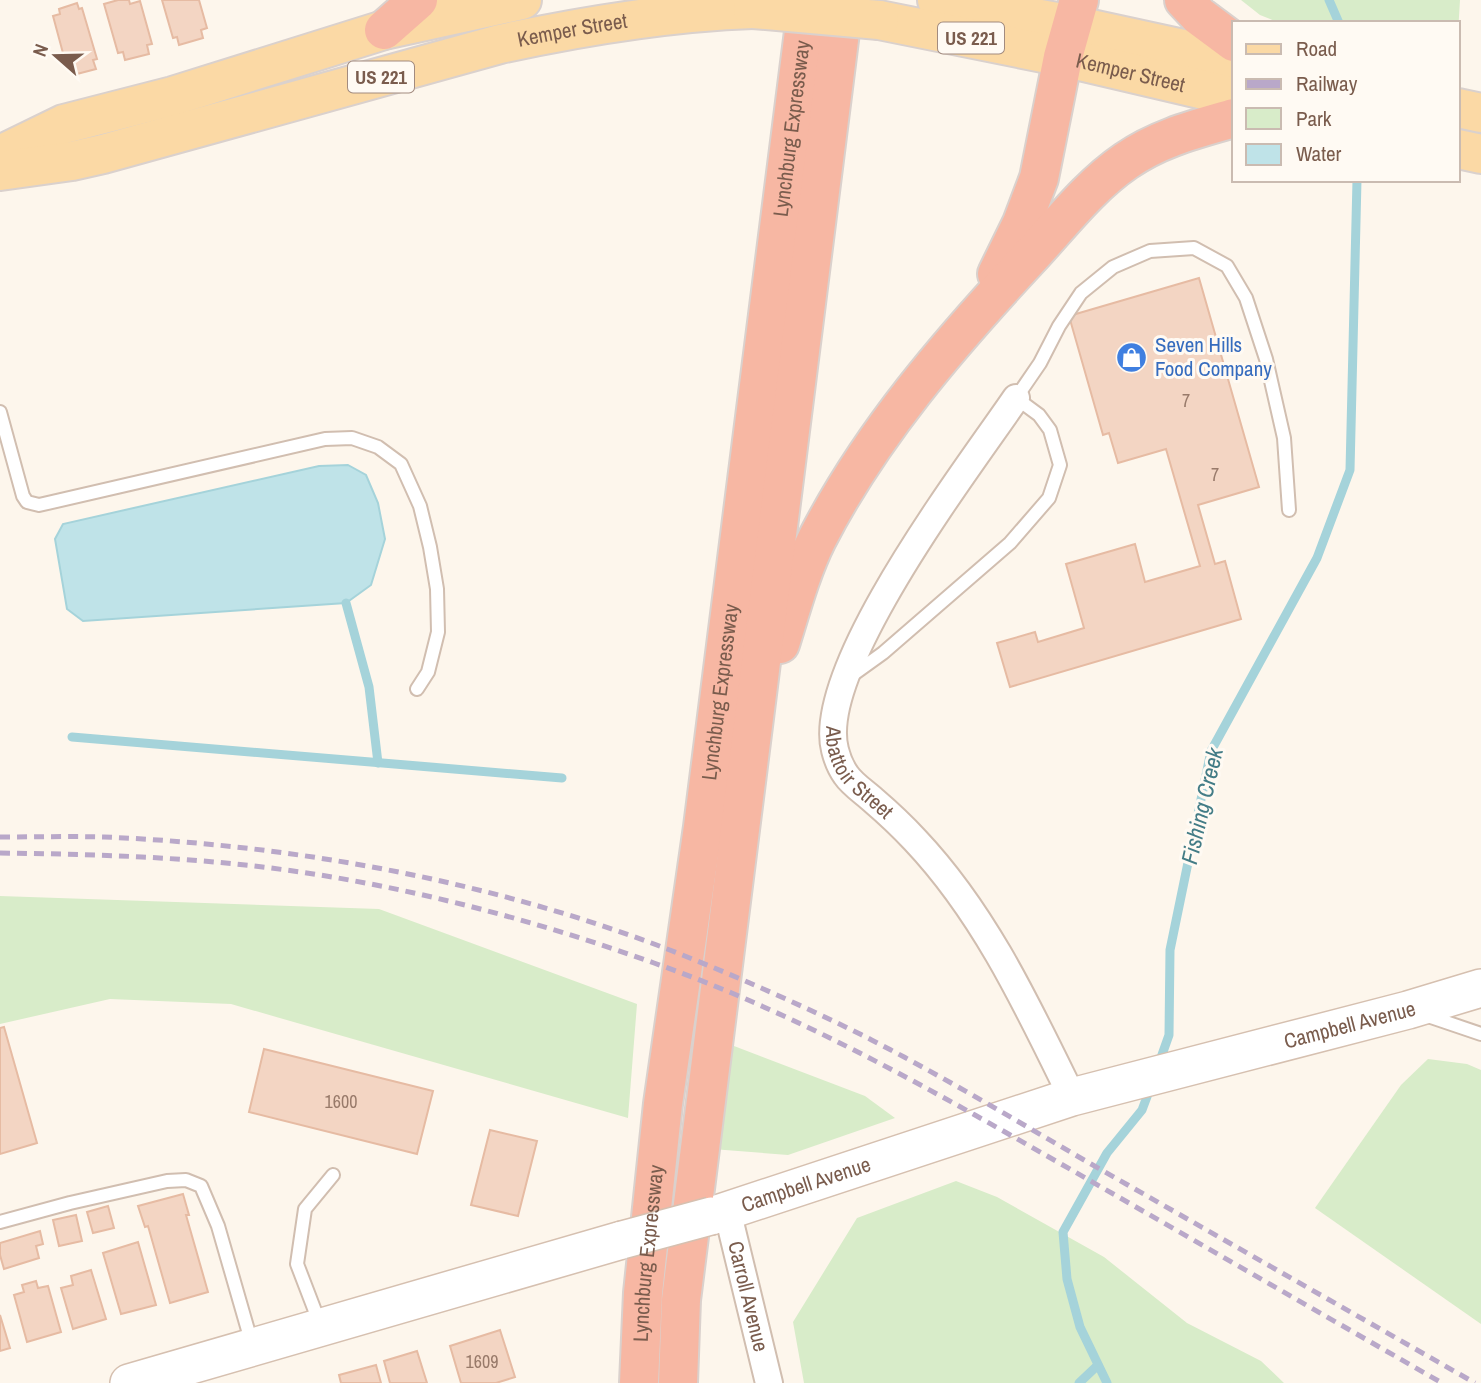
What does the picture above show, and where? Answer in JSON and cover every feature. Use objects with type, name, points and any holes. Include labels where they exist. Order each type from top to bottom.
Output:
[{"type":"highway","points":[[384,30],[418,0]]},
{"type":"highway","name":"Lynchburg Expressway","points":[[639,1383],[643,1293],[663,1104],[703,827],[808,0]]},
{"type":"highway","name":"Lynchburg Expressway","points":[[678,1383],[681,1300],[844,0]]},
{"type":"highway","points":[[1184,0],[1199,16],[1232,41]]},
{"type":"highway","points":[[975,316],[1023,223],[1039,178],[1072,27]]},
{"type":"highway","points":[[750,740],[793,602],[816,541],[855,472],[899,410],[975,316],[1097,185],[1126,161],[1169,137],[1232,119]]},
{"type":"main road","name":"Kemper Street","points":[[0,155],[64,124],[173,96],[384,30],[522,0]]},
{"type":"main road","name":"Kemper Street","points":[[937,0],[1232,60]]},
{"type":"main road","name":"Kemper Street","points":[[0,171],[103,154],[500,44],[556,15],[753,9],[879,20],[1072,27],[1232,96]]},
{"type":"main road","points":[[1460,108],[1481,113]]},
{"type":"main road","points":[[1460,149],[1481,154]]},
{"type":"main road","name":"Campbell Avenue","points":[[129,1383],[719,1213],[1072,1097],[1408,1010],[1481,988]]},
{"type":"street","name":"Abattoir Street","points":[[1016,398],[916,544],[874,613],[842,683],[834,719],[834,739],[835,750],[846,776],[916,842],[975,914],[1025,1001],[1072,1097]]},
{"type":"street","name":"Carroll Avenue","points":[[719,1213],[769,1383]]},
{"type":"lane","points":[[842,683],[883,653],[1010,543],[1049,498],[1060,465],[1050,430],[1039,415],[1016,398],[1081,293],[1114,267],[1150,251],[1194,248],[1227,266],[1246,298],[1266,359],[1284,438],[1289,510]]},
{"type":"lane","points":[[0,412],[23,496],[27,502],[39,505],[325,439],[352,438],[378,447],[401,464],[420,506],[437,589],[438,632],[428,673],[417,689]]},
{"type":"lane","points":[[1408,1010],[1481,1034]]},
{"type":"lane","points":[[322,1327],[297,1264],[305,1209],[334,1175]]},
{"type":"lane","points":[[0,1222],[167,1181],[186,1180],[201,1186],[218,1226],[253,1347]]},
{"type":"green space","points":[[1241,0],[1460,0],[1459,21],[1275,21],[1260,15]]},
{"type":"green space","points":[[0,896],[379,909],[637,1004],[628,1118],[231,1004],[110,999],[0,1024]]},
{"type":"green space","points":[[734,1046],[865,1096],[895,1118],[788,1155],[712,1149],[724,1071]]},
{"type":"green space","points":[[1428,1059],[1467,1064],[1481,1070],[1481,1324],[1315,1208],[1401,1085]]},
{"type":"green space","points":[[956,1181],[997,1197],[1104,1257],[1187,1323],[1261,1361],[1284,1383],[804,1383],[793,1322],[857,1218]]},
{"type":"water","points":[[348,465],[366,475],[378,503],[385,539],[371,585],[346,603],[83,621],[67,609],[55,539],[63,524],[319,466]]},
{"type":"building","points":[[129,0],[130,4],[140,1],[152,44],[147,45],[149,54],[125,60],[123,52],[118,53],[104,4]]},
{"type":"building","points":[[162,0],[199,0],[207,28],[201,30],[203,38],[179,45],[177,37],[173,38]]},
{"type":"building","points":[[77,3],[79,9],[82,8],[97,59],[93,60],[96,69],[73,75],[70,67],[67,68],[53,16],[60,14],[59,9]]},
{"type":"building","points":[[1199,278],[1259,487],[1198,505],[1215,564],[1225,561],[1241,619],[1010,687],[997,643],[1035,632],[1038,642],[1084,628],[1066,564],[1135,544],[1145,582],[1200,566],[1166,449],[1118,463],[1109,433],[1103,435],[1069,316]]},
{"type":"building","points":[[4,1027],[37,1143],[0,1154],[0,1028]]},
{"type":"building","points":[[264,1049],[433,1091],[417,1154],[249,1112]]},
{"type":"building","points":[[490,1130],[537,1141],[518,1216],[471,1205]]},
{"type":"building","points":[[183,1194],[189,1215],[186,1215],[208,1292],[170,1303],[148,1226],[145,1227],[138,1206]]},
{"type":"building","points":[[108,1206],[114,1228],[93,1233],[87,1212]]},
{"type":"building","points":[[76,1215],[82,1241],[59,1246],[53,1220]]},
{"type":"building","points":[[40,1231],[43,1244],[36,1246],[39,1258],[4,1269],[0,1243]]},
{"type":"building","points":[[138,1242],[156,1305],[121,1314],[103,1253]]},
{"type":"building","points":[[91,1270],[106,1319],[73,1329],[61,1288],[73,1285],[71,1276]]},
{"type":"building","points":[[36,1281],[38,1288],[48,1286],[61,1332],[27,1342],[14,1295],[24,1292],[22,1285]]},
{"type":"building","points":[[0,1315],[10,1348],[0,1351]]},
{"type":"building","points":[[500,1330],[515,1377],[496,1383],[461,1383],[450,1346]]},
{"type":"building","points":[[417,1351],[427,1383],[390,1383],[384,1361]]},
{"type":"building","points":[[376,1365],[381,1383],[341,1383],[339,1375]]},
{"type":"waterway","name":"Fishing Creek","points":[[1329,0],[1338,21]]},
{"type":"waterway","name":"Fishing Creek","points":[[1158,1066],[1169,1035],[1170,950],[1211,751],[1317,558],[1350,470],[1357,182]]},
{"type":"waterway","points":[[346,603],[369,687],[378,763]]},
{"type":"waterway","points":[[72,737],[562,778]]},
{"type":"waterway","name":"Fishing Creek","points":[[1107,1383],[1080,1327],[1067,1279],[1063,1232],[1107,1153],[1142,1110],[1151,1086]]},
{"type":"waterway","points":[[1079,1383],[1098,1365]]},
{"type":"railway","points":[[0,837],[104,837],[175,841],[317,858],[388,870],[527,903],[662,947],[786,999],[889,1049],[1475,1383]]},
{"type":"railway","points":[[0,853],[176,859],[288,870],[342,879],[500,914],[654,963],[816,1031],[921,1085],[1442,1383]]},
{"type":"place","name":"Seven Hills Food Company","points":[[1132,357]]}]
